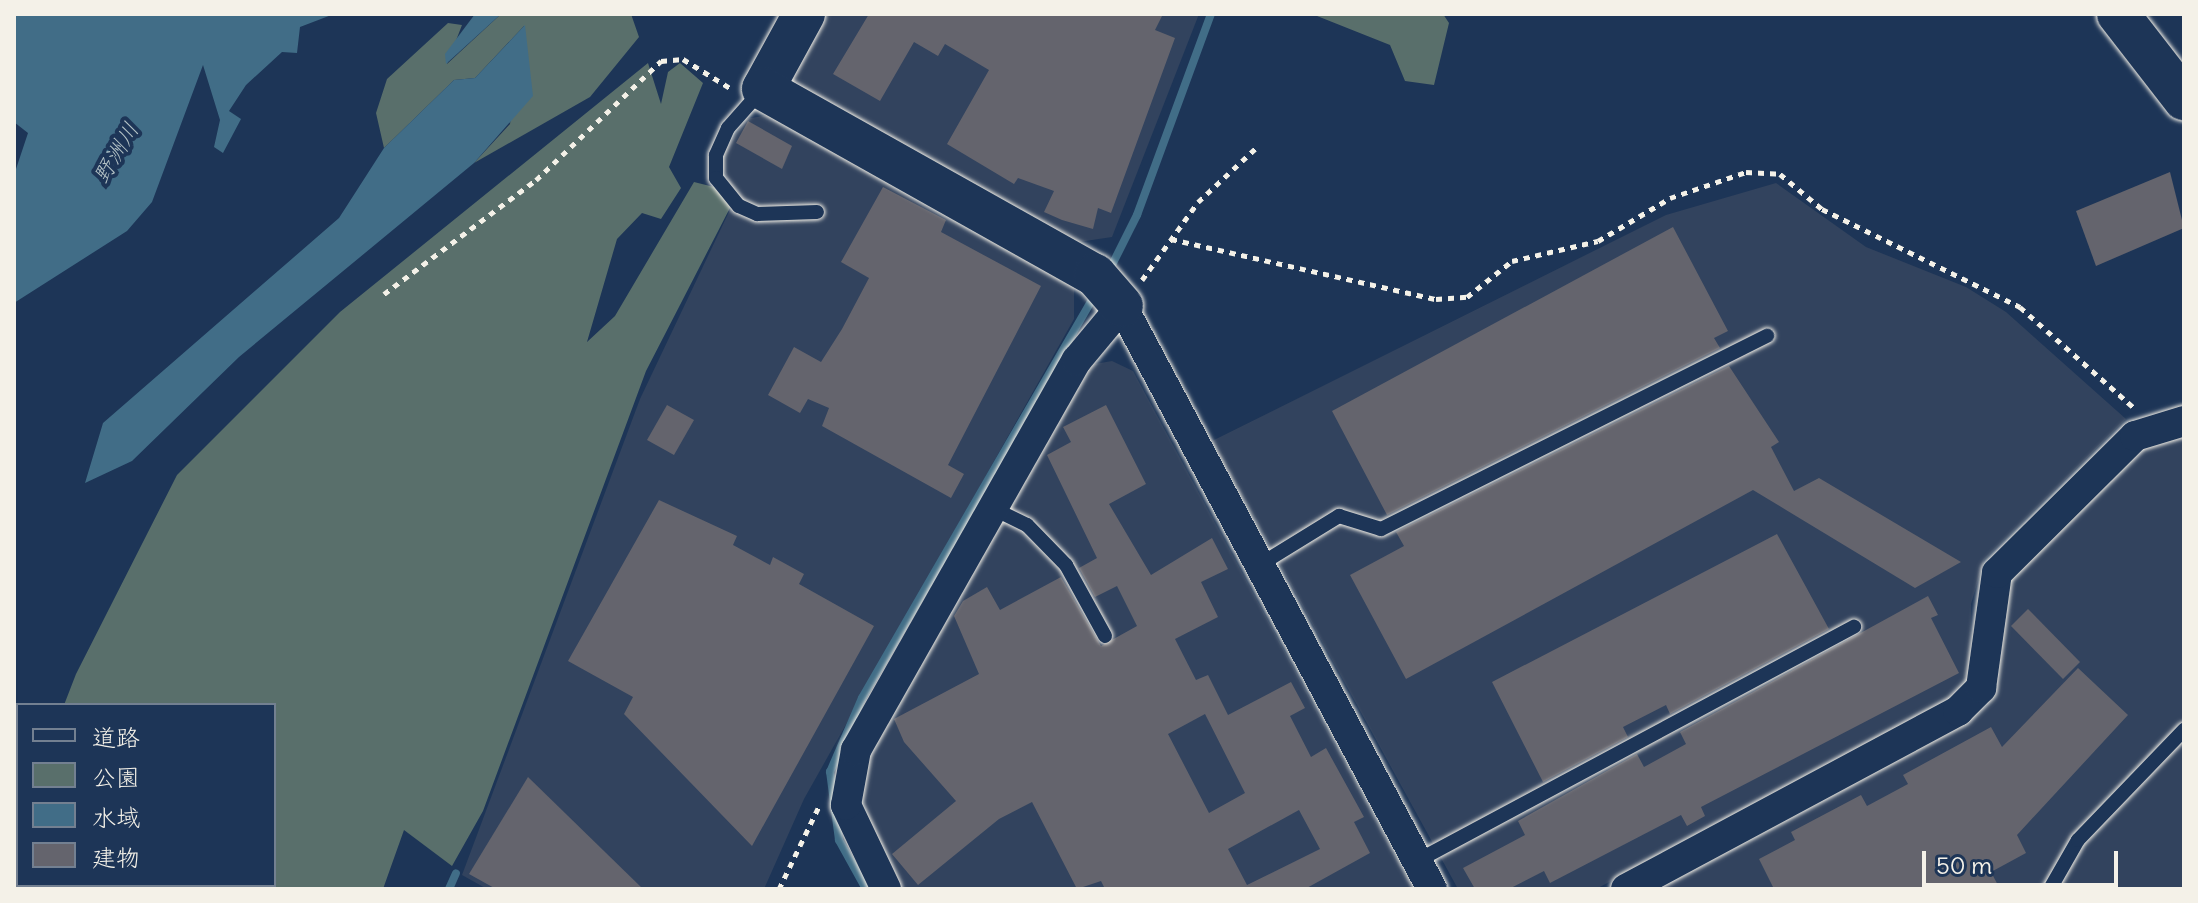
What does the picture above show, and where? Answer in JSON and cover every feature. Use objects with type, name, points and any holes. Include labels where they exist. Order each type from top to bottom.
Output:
[{"type":"street","points":[[804,14],[763,89],[1108,288],[1261,564],[1432,889]]},
{"type":"street","points":[[2118,14],[2184,99]]},
{"type":"street","points":[[886,889],[853,829],[846,779],[890,684],[1077,360],[1108,288]]},
{"type":"street","points":[[1626,889],[1972,700],[1987,667],[1997,573],[2108,459],[2173,423]]},
{"type":"lane","points":[[763,89],[728,128],[716,155],[716,178],[739,206],[757,214],[817,212]]},
{"type":"lane","points":[[1261,564],[1339,516],[1381,529],[1767,336]]},
{"type":"lane","points":[[991,508],[1027,525],[1066,565],[1105,636]]},
{"type":"lane","points":[[1417,861],[1854,627]]},
{"type":"lane","points":[[2050,889],[2078,840],[2184,730]]},
{"type":"path","points":[[384,294],[536,180],[661,61],[683,59],[726,87],[763,89]]},
{"type":"path","points":[[1153,264],[1218,180],[1258,146]]},
{"type":"path","points":[[1171,239],[1436,299],[1467,297],[1512,261],[1598,241],[1670,198],[1746,172],[1780,174],[1833,216],[2020,307],[2116,397],[2173,423]]},
{"type":"path","points":[[779,889],[821,801]]},
{"type":"shaded area","points":[[825,14],[1199,14],[1112,237],[1072,243],[787,82]]},
{"type":"shaded area","points":[[773,114],[1074,279],[1074,319],[804,799],[764,889],[487,889],[462,875],[640,399],[736,197],[722,166],[725,151],[746,119]]},
{"type":"shaded area","points":[[1776,183],[1866,247],[1966,287],[2006,312],[2126,419],[1984,560],[1971,604],[1970,684],[1946,703],[1596,889],[1458,889],[1212,441],[1666,215]]},
{"type":"shaded area","points":[[1112,361],[1133,371],[1413,889],[902,889],[880,858],[859,785],[865,759],[1083,366]]},
{"type":"shaded area","points":[[2184,436],[2184,889],[1647,889],[1987,706],[2007,575],[2137,443]]},
{"type":"green space","points":[[501,14],[631,14],[639,37],[590,97],[474,163],[510,124],[524,26],[475,78],[454,80],[384,148],[376,113],[387,79],[448,23],[462,25],[447,64]]},
{"type":"green space","points":[[1312,14],[1443,14],[1449,23],[1434,85],[1405,81],[1390,45]]},
{"type":"green space","points":[[648,63],[661,104],[668,72],[680,63],[703,83],[669,167],[681,188],[661,219],[642,213],[617,239],[587,342],[615,316],[694,182],[718,188],[732,204],[646,371],[483,811],[452,866],[404,830],[383,889],[14,889],[14,875],[16,887],[276,887],[276,703],[65,703],[76,674],[177,475],[340,312]]},
{"type":"water","name":"野洲川","points":[[14,14],[334,14],[300,27],[297,53],[282,52],[246,85],[229,111],[241,119],[223,153],[214,147],[220,120],[203,65],[152,202],[127,231],[14,303],[14,175],[28,133],[14,122]]},
{"type":"water","points":[[475,14],[501,14],[446,64],[445,54]]},
{"type":"water","points":[[525,25],[533,96],[474,163],[239,357],[132,461],[85,483],[103,423],[339,218],[384,148],[454,80],[475,78]]},
{"type":"building","points":[[869,14],[1163,14],[1155,30],[1175,38],[1111,213],[1098,208],[1093,229],[1062,220],[1044,212],[1054,191],[1018,178],[1014,184],[947,144],[989,70],[945,44],[938,56],[914,42],[880,101],[833,74]]},
{"type":"building","points":[[748,121],[792,146],[782,169],[736,143]]},
{"type":"building","points":[[2170,172],[2184,228],[2096,266],[2076,211]]},
{"type":"building","points":[[883,187],[946,220],[941,232],[1041,286],[948,465],[964,474],[951,498],[822,426],[829,408],[808,399],[800,413],[768,395],[794,347],[821,362],[842,329],[869,278],[841,262]]},
{"type":"building","points":[[1673,227],[1728,331],[1714,338],[1720,348],[1387,515],[1332,411]]},
{"type":"building","points":[[1729,366],[1779,442],[1771,447],[1794,491],[1819,478],[1961,562],[1915,588],[1753,490],[1406,679],[1350,575],[1404,546],[1396,532]]},
{"type":"building","points":[[667,405],[694,420],[674,455],[647,440]]},
{"type":"building","points":[[1106,405],[1146,484],[1109,504],[1151,575],[1212,538],[1228,569],[1201,582],[1218,617],[1175,639],[1196,680],[1208,675],[1228,715],[1291,682],[1305,708],[1290,716],[1311,757],[1326,748],[1364,817],[1354,822],[1370,853],[1305,889],[1105,889],[1101,881],[1077,889],[1032,802],[999,819],[918,885],[892,854],[956,801],[904,742],[894,719],[979,674],[954,616],[963,601],[987,587],[1000,610],[1061,577],[1101,646],[1137,626],[1117,586],[1095,597],[1079,568],[1097,558],[1047,455],[1071,442],[1063,427]],"holes":[[[1205,714],[1245,793],[1209,813],[1168,734]],[[1299,810],[1320,849],[1247,885],[1228,849]]]},
{"type":"building","points":[[659,500],[737,536],[733,545],[770,565],[773,557],[804,574],[799,584],[874,626],[752,846],[624,714],[633,697],[568,661]]},
{"type":"building","points":[[1777,534],[1829,629],[1670,714],[1666,705],[1623,727],[1628,737],[1543,782],[1492,682]]},
{"type":"building","points":[[1928,596],[1938,615],[1931,618],[1959,673],[1701,807],[1705,816],[1687,826],[1681,815],[1550,883],[1544,871],[1509,889],[1475,889],[1463,868],[1525,835],[1518,821],[1637,754],[1644,767],[1686,744],[1680,732]]},
{"type":"building","points":[[2028,609],[2080,662],[2063,679],[2011,626]]},
{"type":"building","points":[[2078,668],[2128,715],[2017,835],[2026,853],[1991,872],[2000,889],[1774,889],[1759,859],[1795,840],[1791,832],[1861,795],[1867,806],[1908,784],[1903,775],[1991,727],[2002,747]]},
{"type":"building","points":[[528,777],[643,889],[496,889],[469,874]]},
{"type":"waterway","points":[[1108,273],[1137,215],[1211,14]]},
{"type":"waterway","points":[[866,889],[839,840],[830,772],[862,698],[1095,295]]},
{"type":"waterway","points":[[449,889],[456,873]]}]
